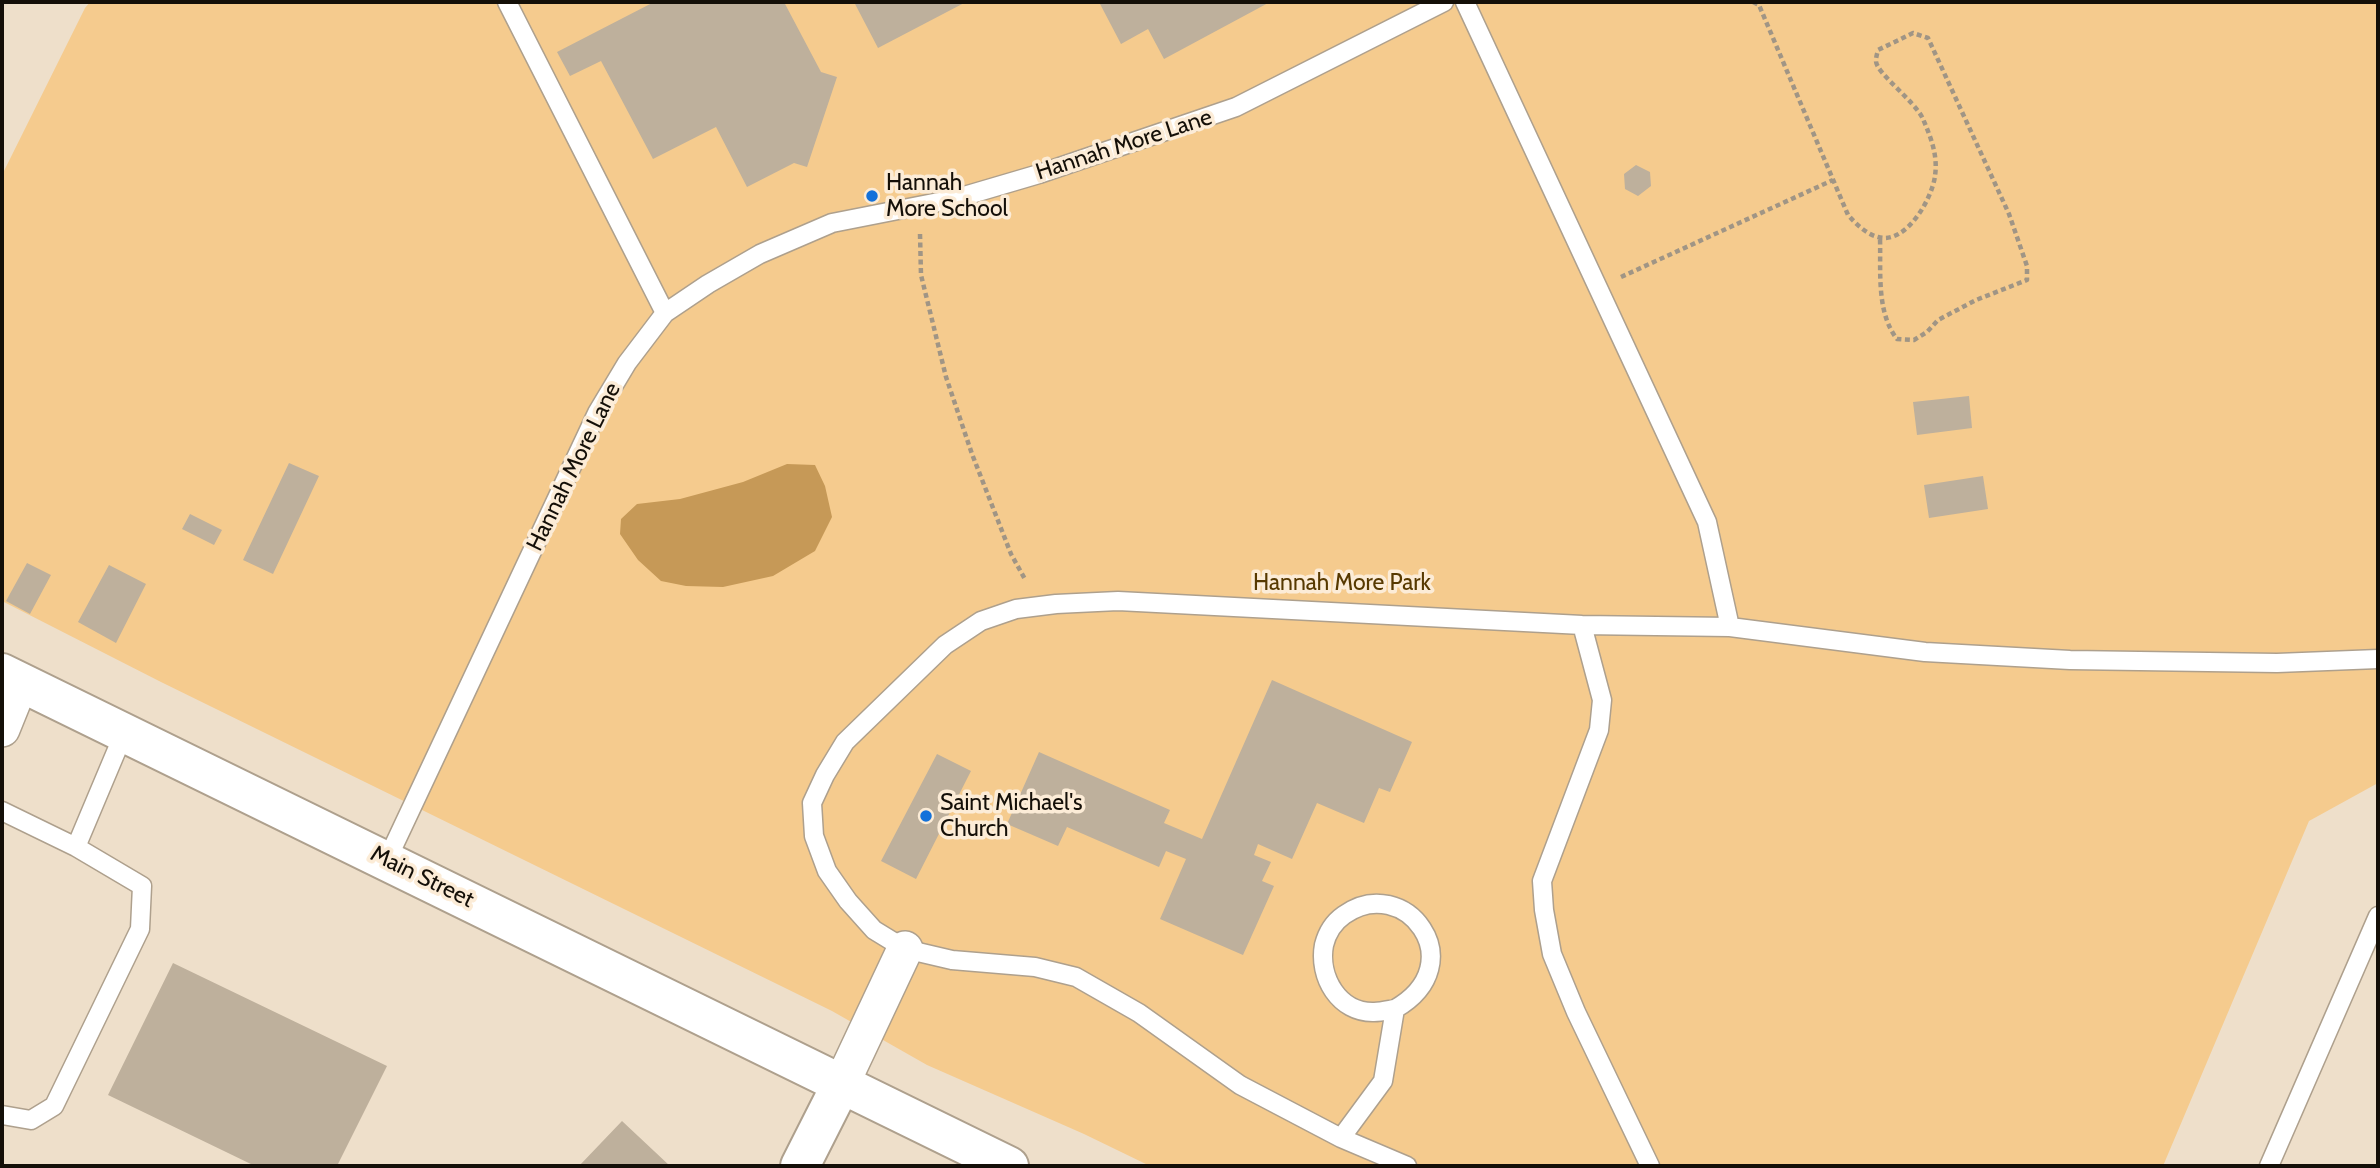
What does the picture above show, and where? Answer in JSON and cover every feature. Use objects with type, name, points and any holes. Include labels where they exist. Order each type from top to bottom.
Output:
[{"type":"main road","name":"Main Street","points":[[11,677],[1009,1166]]},
{"type":"main road","points":[[800,1166],[841,1084]]},
{"type":"street","points":[[2,729],[11,677]]},
{"type":"street","points":[[841,1084],[905,950]]},
{"type":"lane","points":[[507,2],[665,313]]},
{"type":"lane","name":"Hannah More Lane","points":[[387,860],[597,413],[627,363],[665,313],[760,254],[832,223],[954,199],[1040,174],[1236,107],[1444,2]]},
{"type":"lane","points":[[1465,2],[1707,522],[1730,627]]},
{"type":"lane","points":[[1407,1166],[1341,1138],[1240,1085],[1139,1013],[1076,977],[1035,967],[952,960],[905,950],[874,930],[827,872],[814,836],[812,803],[845,742],[944,645],[981,621],[1016,609],[1118,601],[1582,625],[1730,627],[1925,652],[2070,660],[2277,663],[2378,659]]},
{"type":"lane","points":[[1582,625],[1602,700],[1599,730],[1542,881],[1544,911],[1552,954],[1563,981],[1650,1166]]},
{"type":"lane","points":[[76,848],[124,733]]},
{"type":"lane","points":[[2,811],[76,848],[142,886],[140,929],[54,1106],[30,1121],[2,1115]]},
{"type":"lane","points":[[1373,903],[1398,907],[1414,918],[1425,931],[1430,947],[1431,967],[1424,985],[1410,1001],[1395,1009],[1373,1013],[1353,1007],[1337,996],[1325,978],[1322,959],[1326,937],[1337,920],[1353,909],[1373,903]]},
{"type":"lane","points":[[2269,1166],[2378,916]]},
{"type":"lane","points":[[1341,1138],[1383,1081],[1395,1009]]},
{"type":"path","points":[[1753,2],[1759,5],[1848,215],[1860,228],[1880,238],[1895,236],[1909,228],[1924,206],[1936,177],[1935,148],[1920,113],[1899,88],[1881,73],[1876,62],[1878,50],[1913,33],[1928,37],[2010,214],[2027,266],[2027,280],[1976,300],[1938,320],[1927,332],[1914,340],[1897,339],[1889,329],[1881,291],[1880,238]]},
{"type":"path","points":[[1598,288],[1833,180]]},
{"type":"path","points":[[919,205],[921,275],[946,377],[1011,555],[1041,606]]},
{"type":"green space","name":"Hannah More Park","points":[[90,2],[2378,2],[2378,783],[2309,821],[2163,1166],[1150,1166],[927,1065],[832,1011],[161,682],[2,601],[2,175]]},
{"type":"shaded area","points":[[787,464],[815,465],[825,486],[832,517],[815,551],[773,576],[723,587],[686,586],[661,581],[638,560],[620,534],[621,519],[637,504],[680,499],[743,482]]},
{"type":"building","points":[[654,2],[784,2],[821,72],[837,77],[807,167],[794,163],[747,187],[716,127],[653,159],[601,61],[570,76],[557,52]]},
{"type":"building","points":[[854,2],[966,2],[878,48]]},
{"type":"building","points":[[1099,2],[1270,2],[1164,59],[1148,29],[1121,44]]},
{"type":"building","points":[[1636,165],[1650,172],[1651,186],[1638,196],[1625,189],[1624,174]]},
{"type":"building","points":[[1969,396],[1972,428],[1917,435],[1913,402]]},
{"type":"building","points":[[289,463],[319,476],[273,574],[243,560]]},
{"type":"building","points":[[1983,476],[1988,509],[1929,518],[1924,485]]},
{"type":"building","points":[[190,514],[222,530],[214,545],[182,529]]},
{"type":"building","points":[[27,563],[51,575],[30,614],[6,601]]},
{"type":"building","points":[[109,565],[146,584],[116,643],[78,622]]},
{"type":"building","points":[[1272,680],[1412,742],[1390,792],[1379,788],[1364,823],[1317,803],[1292,859],[1258,844],[1254,855],[1271,862],[1262,881],[1274,886],[1243,955],[1160,919],[1186,859],[1166,851],[1159,867],[1067,827],[1058,846],[1007,824],[1039,752],[1170,810],[1164,823],[1202,839]]},
{"type":"building","name":"Saint Michael's Church","points":[[937,754],[971,771],[916,879],[881,861]]},
{"type":"building","points":[[173,963],[387,1066],[337,1166],[255,1166],[108,1095]]},
{"type":"building","points":[[622,1121],[670,1166],[579,1166]]},
{"type":"place","name":"Hannah More School","points":[[872,196]]},
{"type":"place","name":"Saint Michael's Church","points":[[926,816]]}]
